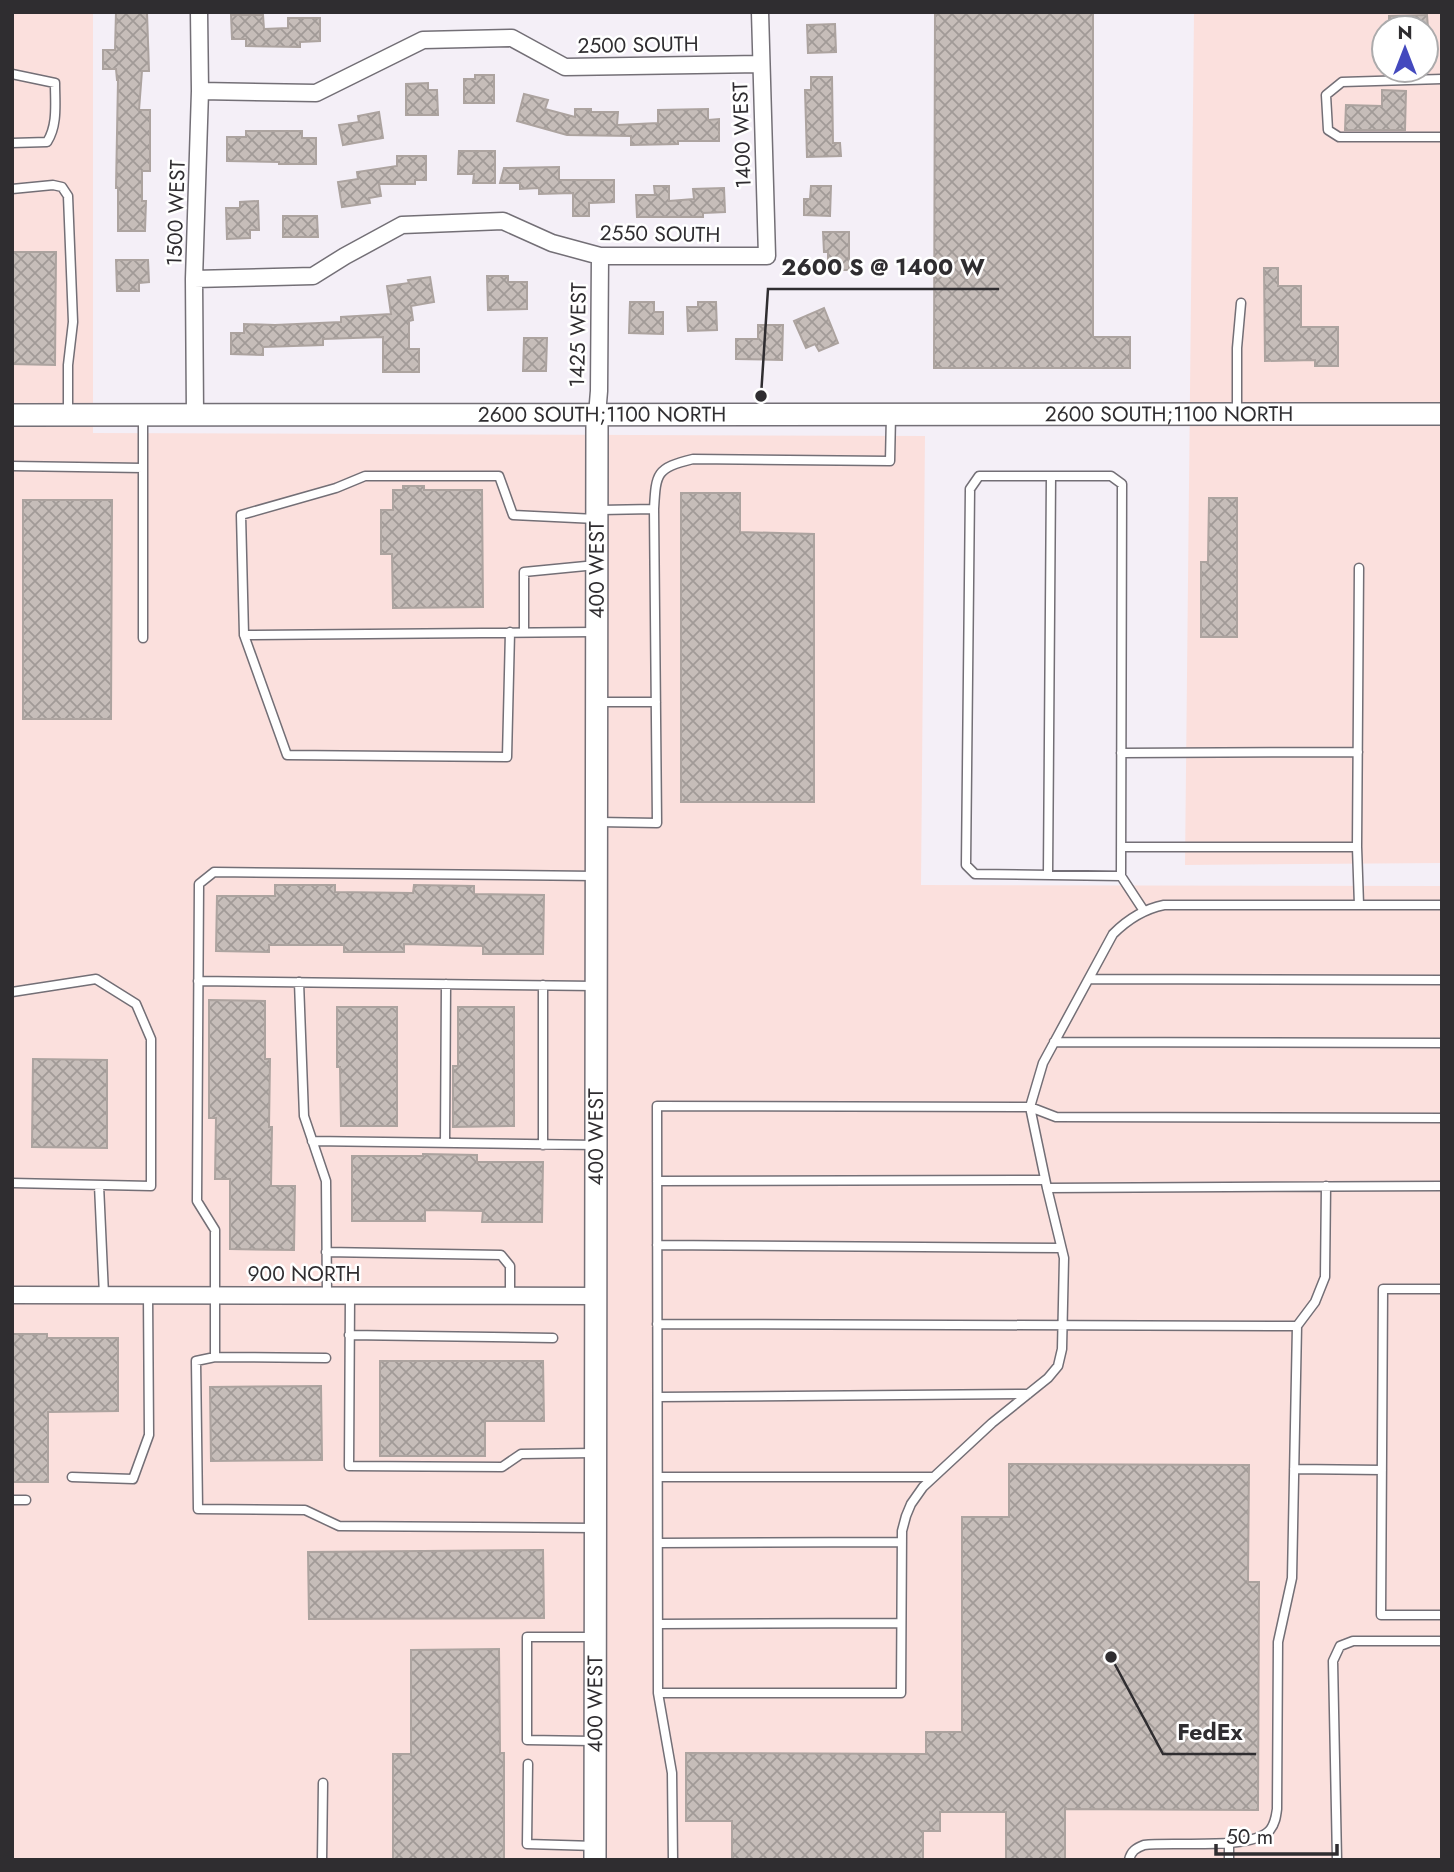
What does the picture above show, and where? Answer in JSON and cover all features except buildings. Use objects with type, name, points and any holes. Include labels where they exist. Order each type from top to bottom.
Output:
[{"type":"street","name":"1500 WEST","points":[[195,415],[194,279],[200,91],[199,12]]},
{"type":"street","name":"1400 WEST","points":[[760,12],[767,256]]},
{"type":"street","name":"2500 SOUTH","points":[[200,91],[316,93],[423,40],[512,38],[565,67],[761,64]]},
{"type":"street","name":"2550 SOUTH","points":[[194,279],[313,276],[402,225],[503,221],[552,243],[600,256],[767,256]]},
{"type":"street","name":"1425 WEST","points":[[597,415],[600,256]]},
{"type":"street","name":"2600 SOUTH;1100 NORTH","points":[[12,415],[1442,414]]},
{"type":"street","name":"400 WEST","points":[[595,1853],[597,415]]},
{"type":"street","name":"900 NORTH","points":[[12,1295],[596,1296]]},
{"type":"lane","points":[[12,74],[55,83],[55,126],[47,142],[12,143]]},
{"type":"lane","points":[[1442,79],[1342,82],[1326,95],[1328,130],[1339,137],[1442,137]]},
{"type":"lane","points":[[12,188],[53,185],[62,187],[68,196],[73,323],[68,365],[68,415]]},
{"type":"lane","points":[[1237,414],[1237,348],[1241,303]]},
{"type":"lane","points":[[143,415],[143,638]]},
{"type":"lane","points":[[596,821],[657,823],[656,481],[668,465],[693,459],[890,461],[891,415]]},
{"type":"lane","points":[[12,466],[143,468]]},
{"type":"lane","points":[[510,632],[506,757],[287,755],[244,635],[241,515],[336,488],[365,476],[499,476],[513,515],[596,514],[654,509]]},
{"type":"lane","points":[[1121,876],[975,874],[965,865],[970,489],[979,476],[1111,476],[1122,484],[1121,876],[1144,911]]},
{"type":"lane","points":[[1048,875],[1051,476]]},
{"type":"lane","points":[[524,632],[524,572],[596,565]]},
{"type":"lane","points":[[1359,568],[1359,905]]},
{"type":"lane","points":[[244,635],[596,632]]},
{"type":"lane","points":[[596,702],[656,702]]},
{"type":"lane","points":[[1121,753],[1358,752]]},
{"type":"lane","points":[[1121,847],[1357,846]]},
{"type":"lane","points":[[215,1357],[215,1230],[197,1201],[199,884],[214,872],[596,876]]},
{"type":"lane","points":[[658,1693],[901,1693],[902,1542],[911,1504],[932,1478],[992,1423],[1048,1378],[1058,1366],[1062,1349],[1064,1258],[1030,1107],[1043,1063],[1113,934],[1144,911],[1164,905],[1442,905]]},
{"type":"lane","points":[[12,992],[96,979],[136,1004],[151,1039],[151,1186],[12,1183]]},
{"type":"lane","points":[[1088,979],[1442,980]]},
{"type":"lane","points":[[198,981],[596,986]]},
{"type":"lane","points":[[299,982],[304,1116],[326,1181],[327,1295]]},
{"type":"lane","points":[[444,1143],[446,984]]},
{"type":"lane","points":[[543,985],[543,1145]]},
{"type":"lane","points":[[1054,1042],[1442,1043]]},
{"type":"lane","points":[[673,1860],[672,1773],[658,1693],[657,1106],[1030,1107],[1056,1117],[1442,1118]]},
{"type":"lane","points":[[312,1141],[596,1145]]},
{"type":"lane","points":[[657,1181],[1442,1186]]},
{"type":"lane","points":[[99,1185],[104,1295]]},
{"type":"lane","points":[[1129,1860],[1135,1848],[1144,1845],[1229,1843],[1254,1839],[1264,1835],[1275,1822],[1278,1642],[1292,1578],[1297,1326],[1315,1301],[1325,1277],[1326,1186]]},
{"type":"lane","points":[[657,1245],[1061,1248]]},
{"type":"lane","points":[[326,1252],[501,1255],[510,1266],[510,1295]]},
{"type":"lane","points":[[1442,1289],[1382,1289],[1381,1615],[1442,1615]]},
{"type":"lane","points":[[72,1477],[133,1479],[149,1435],[148,1295]]},
{"type":"lane","points":[[350,1295],[349,1466],[502,1467],[521,1454],[596,1453]]},
{"type":"lane","points":[[657,1324],[1297,1326]]},
{"type":"lane","points":[[349,1335],[553,1338]]},
{"type":"lane","points":[[326,1358],[215,1357],[195,1361],[198,1509],[305,1510],[339,1525],[596,1528]]},
{"type":"lane","points":[[658,1397],[1028,1394]]},
{"type":"lane","points":[[1294,1469],[1382,1470]]},
{"type":"lane","points":[[658,1477],[932,1478]]},
{"type":"lane","points":[[12,1500],[26,1500]]},
{"type":"lane","points":[[658,1543],[902,1542]]},
{"type":"lane","points":[[658,1624],[901,1623]]},
{"type":"lane","points":[[595,1741],[527,1740],[527,1637],[596,1637]]},
{"type":"lane","points":[[1337,1860],[1333,1661],[1336,1654],[1340,1646],[1353,1641],[1442,1641]]},
{"type":"lane","points":[[528,1764],[527,1844],[595,1853]]},
{"type":"lane","points":[[321,1860],[323,1783]]},
{"type":"lane","points":[[1229,1843],[1229,1860]]},
{"type":"shaded area","points":[[12,12],[93,12],[93,433],[925,436],[921,885],[1442,886],[1442,1860],[12,1860]]},
{"type":"shaded area","points":[[1194,12],[1442,12],[1442,863],[1185,865]]},
{"type":"place","name":"2600 S @ 1400 W","points":[[761,396]]},
{"type":"place","name":"FedEx","points":[[1111,1657]]}]
